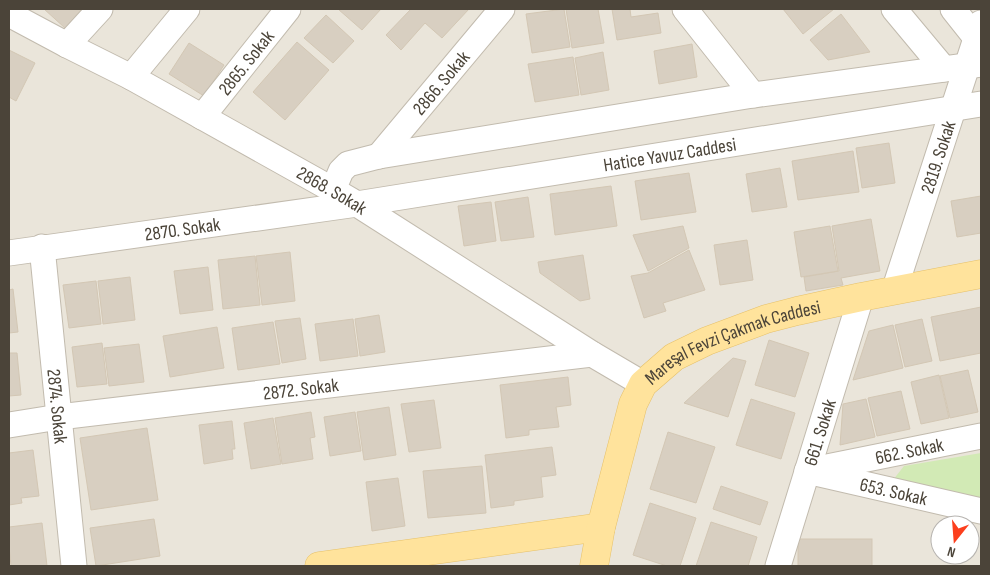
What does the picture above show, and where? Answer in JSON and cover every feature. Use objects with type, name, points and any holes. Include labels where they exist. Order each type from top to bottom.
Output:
[{"type":"main road","name":"Mareşal Fevzi Çakmak Caddesi","points":[[594,566],[601,527],[633,404],[643,384],[674,357],[707,341],[766,318],[797,310],[981,274]]},
{"type":"main road","points":[[319,566],[436,558],[601,527]]},
{"type":"street","points":[[67,45],[100,9]]},
{"type":"street","points":[[131,77],[187,9]]},
{"type":"street","name":"2865. Sokak","points":[[202,116],[288,9]]},
{"type":"street","name":"2866. Sokak","points":[[379,156],[502,9]]},
{"type":"street","points":[[685,9],[753,96]]},
{"type":"street","points":[[894,9],[964,66]]},
{"type":"street","points":[[952,9],[979,30]]},
{"type":"street","name":"2868. Sokak","points":[[9,14],[131,77],[357,204],[592,354],[643,384]]},
{"type":"street","name":"2819. Sokak","points":[[894,291],[953,109],[964,66],[979,30]]},
{"type":"street","points":[[333,190],[341,171],[348,164],[379,156],[753,96],[964,66]]},
{"type":"street","name":"Hatice Yavuz Caddesi","points":[[357,204],[981,104]]},
{"type":"street","name":"2870. Sokak","points":[[9,252],[357,204]]},
{"type":"street","name":"2874. Sokak","points":[[42,247],[74,566]]},
{"type":"street","name":"661. Sokak","points":[[778,566],[861,297]]},
{"type":"street","name":"2872. Sokak","points":[[9,425],[60,417],[592,354]]},
{"type":"street","name":"662. Sokak","points":[[807,471],[981,436]]},
{"type":"street","name":"653. Sokak","points":[[807,471],[981,511]]},
{"type":"shaded area","points":[[9,9],[981,9],[981,566],[9,566]]},
{"type":"green space","points":[[981,453],[981,502],[893,480],[904,466]]},
{"type":"building","points":[[44,9],[82,9],[65,28]]},
{"type":"building","points":[[338,9],[381,9],[362,30]]},
{"type":"building","points":[[411,9],[469,9],[442,38],[425,23],[401,50],[386,35]]},
{"type":"building","points":[[564,9],[570,47],[532,53],[526,14]]},
{"type":"building","points":[[566,9],[598,9],[604,43],[572,48]]},
{"type":"building","points":[[612,9],[630,9],[631,17],[658,13],[661,33],[617,40]]},
{"type":"building","points":[[783,9],[834,9],[803,34]]},
{"type":"building","points":[[841,14],[870,52],[828,60],[810,40]]},
{"type":"building","points":[[326,15],[354,41],[333,63],[304,38]]},
{"type":"building","points":[[297,42],[329,70],[285,120],[253,92]]},
{"type":"building","points":[[189,43],[224,65],[204,96],[169,74]]},
{"type":"building","points":[[692,44],[697,77],[659,84],[654,51]]},
{"type":"building","points":[[9,50],[35,63],[16,101],[9,97]]},
{"type":"building","points":[[603,52],[609,90],[581,95],[575,58]]},
{"type":"building","points":[[573,57],[579,95],[535,102],[528,64]]},
{"type":"building","points":[[889,143],[895,183],[862,188],[856,148]]},
{"type":"building","points":[[853,151],[859,192],[798,200],[792,161]]},
{"type":"building","points":[[780,168],[787,207],[752,212],[746,174]]},
{"type":"building","points":[[689,173],[696,212],[641,220],[635,181]]},
{"type":"building","points":[[611,186],[617,226],[555,235],[550,194]]},
{"type":"building","points":[[981,196],[981,233],[957,237],[951,201]]},
{"type":"building","points":[[528,197],[534,237],[501,241],[495,202]]},
{"type":"building","points":[[491,202],[496,241],[464,246],[458,206]]},
{"type":"building","points":[[871,219],[880,271],[841,278],[843,285],[806,291],[804,277],[839,271],[832,226]]},
{"type":"building","points":[[683,226],[689,248],[648,271],[633,235]]},
{"type":"building","points":[[830,226],[838,271],[801,277],[794,232]]},
{"type":"building","points":[[747,240],[753,280],[720,285],[714,245]]},
{"type":"building","points":[[689,250],[705,290],[663,303],[666,311],[644,318],[631,276],[648,273]]},
{"type":"building","points":[[290,252],[295,301],[262,305],[256,256]]},
{"type":"building","points":[[583,255],[590,299],[580,301],[540,273],[538,262]]},
{"type":"building","points":[[255,256],[260,305],[223,309],[218,260]]},
{"type":"building","points":[[208,267],[213,310],[180,314],[174,271]]},
{"type":"building","points":[[130,277],[135,320],[103,324],[98,281]]},
{"type":"building","points":[[96,281],[101,324],[69,328],[63,285]]},
{"type":"building","points":[[13,289],[18,332],[9,333],[9,290]]},
{"type":"building","points":[[981,307],[981,353],[940,361],[931,317]]},
{"type":"building","points":[[379,315],[385,352],[360,356],[355,319]]},
{"type":"building","points":[[300,318],[306,359],[282,363],[275,321]]},
{"type":"building","points":[[353,319],[358,356],[320,361],[315,324]]},
{"type":"building","points":[[922,319],[932,361],[905,367],[895,325]]},
{"type":"building","points":[[273,322],[280,364],[238,370],[232,328]]},
{"type":"building","points":[[893,325],[903,368],[853,380],[869,331]]},
{"type":"building","points":[[217,327],[224,368],[170,377],[163,336]]},
{"type":"building","points":[[769,340],[809,353],[795,397],[755,385]]},
{"type":"building","points":[[102,343],[107,384],[77,387],[72,347]]},
{"type":"building","points":[[139,344],[144,382],[109,386],[104,348]]},
{"type":"building","points":[[9,353],[17,353],[21,395],[9,396]]},
{"type":"building","points":[[733,358],[746,361],[728,417],[684,403]]},
{"type":"building","points":[[968,370],[978,412],[950,418],[940,376]]},
{"type":"building","points":[[939,375],[949,418],[921,424],[911,382]]},
{"type":"building","points":[[568,377],[571,405],[556,407],[559,427],[529,430],[529,435],[506,438],[500,385]]},
{"type":"building","points":[[901,391],[910,429],[877,436],[868,398]]},
{"type":"building","points":[[751,399],[795,413],[781,459],[736,445]]},
{"type":"building","points":[[866,399],[875,437],[840,445],[843,404]]},
{"type":"building","points":[[434,400],[441,448],[409,452],[401,404]]},
{"type":"building","points":[[389,407],[396,455],[364,460],[357,412]]},
{"type":"building","points":[[311,412],[315,437],[310,438],[313,459],[282,464],[275,418]]},
{"type":"building","points":[[355,412],[361,451],[330,456],[324,417]]},
{"type":"building","points":[[273,418],[281,464],[251,469],[244,423]]},
{"type":"building","points":[[232,421],[235,449],[232,449],[233,459],[204,464],[199,425]]},
{"type":"building","points":[[147,428],[158,500],[91,510],[80,438]]},
{"type":"building","points":[[668,432],[715,447],[696,503],[650,489]]},
{"type":"building","points":[[552,447],[556,475],[541,477],[543,497],[514,501],[514,505],[491,508],[485,455]]},
{"type":"building","points":[[33,450],[39,496],[21,498],[22,503],[9,505],[9,453]]},
{"type":"building","points":[[482,466],[486,513],[428,518],[423,471]]},
{"type":"building","points":[[398,478],[405,526],[372,531],[366,482]]},
{"type":"building","points":[[721,486],[768,502],[760,525],[713,509]]},
{"type":"building","points":[[650,503],[696,518],[680,566],[667,566],[633,555]]},
{"type":"building","points":[[154,519],[160,556],[96,566],[90,528]]},
{"type":"building","points":[[711,522],[757,537],[748,566],[696,566]]},
{"type":"building","points":[[42,523],[47,566],[11,566],[9,527]]},
{"type":"building","points":[[798,539],[872,539],[872,566],[798,566]]}]
